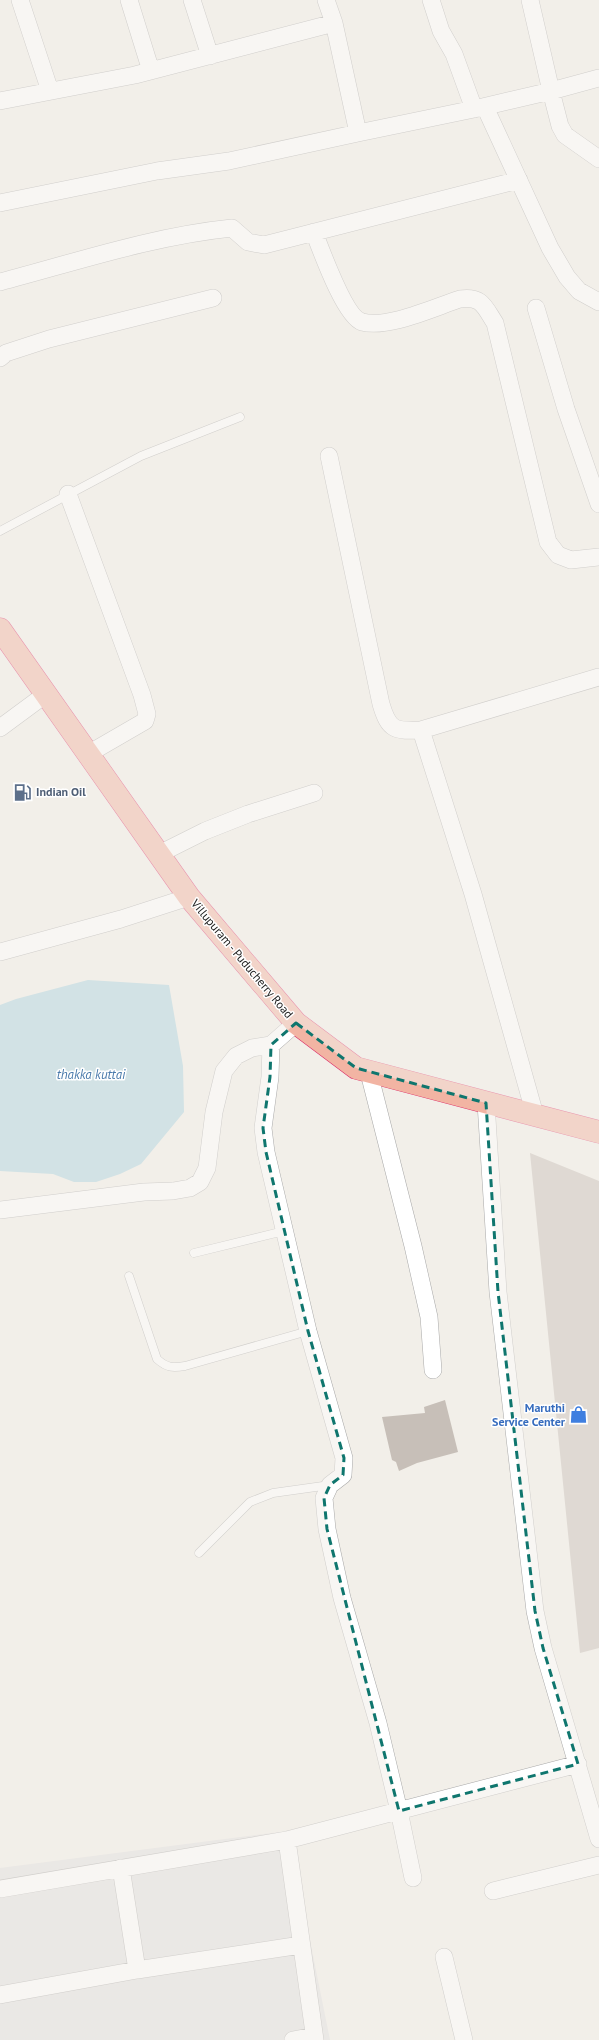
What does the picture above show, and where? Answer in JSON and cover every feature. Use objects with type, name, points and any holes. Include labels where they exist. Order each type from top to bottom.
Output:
[{"type":"highway","name":"Villupuram - Puducherry Road","points":[[0,629],[189,897],[296,1023],[356,1068],[369,1073],[599,1132]]},
{"type":"street","points":[[20,0],[50,91]]},
{"type":"street","points":[[129,0],[150,71]]},
{"type":"street","points":[[192,0],[206,57]]},
{"type":"street","points":[[326,0],[334,23],[358,133]]},
{"type":"street","points":[[431,0],[441,31],[519,180],[550,248],[567,277],[579,291],[599,302]]},
{"type":"street","points":[[530,0],[560,126],[565,135],[599,159]]},
{"type":"street","points":[[0,101],[150,71],[334,23]]},
{"type":"street","points":[[0,204],[193,166],[229,161],[480,108],[599,78]]},
{"type":"street","points":[[0,282],[148,242],[212,230],[232,228],[248,242],[264,245],[519,180]]},
{"type":"street","points":[[314,232],[350,312],[361,322],[375,323],[395,320],[460,299],[471,298],[484,304],[494,323],[548,542],[558,555],[570,560],[599,557]]},
{"type":"street","points":[[0,358],[6,353],[49,339],[213,298]]},
{"type":"street","points":[[536,308],[566,409],[599,504]]},
{"type":"street","points":[[329,456],[386,722],[397,729],[421,730],[599,677]]},
{"type":"street","points":[[68,494],[142,695],[147,714],[145,721],[88,754]]},
{"type":"street","points":[[0,728],[46,694]]},
{"type":"street","points":[[421,730],[473,894],[535,1115]]},
{"type":"street","points":[[159,854],[205,831],[248,814],[314,793]]},
{"type":"street","points":[[0,952],[121,919],[189,897]]},
{"type":"street","points":[[0,1210],[144,1192],[173,1191],[190,1188],[200,1182],[208,1168],[214,1112],[224,1071],[236,1056],[252,1048],[271,1046],[296,1023]]},
{"type":"street","points":[[271,1046],[270,1077],[263,1128],[267,1159],[308,1331],[344,1458],[343,1475],[330,1485],[324,1498],[327,1530],[333,1560],[378,1723],[413,1878]]},
{"type":"street","points":[[369,1073],[413,1246],[429,1317],[433,1370]]},
{"type":"street","points":[[486,1103],[498,1292],[535,1611],[543,1648],[599,1839]]},
{"type":"street","points":[[0,1889],[287,1840],[578,1764]]},
{"type":"street","points":[[287,1840],[314,2038],[293,2040]]},
{"type":"street","points":[[493,1891],[599,1865]]},
{"type":"street","points":[[121,1868],[137,1970]]},
{"type":"street","points":[[0,1995],[137,1970],[301,1945]]},
{"type":"street","points":[[444,1957],[464,2040]]},
{"type":"lane","points":[[0,531],[141,456],[240,417]]},
{"type":"lane","points":[[194,1253],[284,1231]]},
{"type":"lane","points":[[130,1276],[157,1359],[165,1366],[173,1368],[185,1366],[308,1331]]},
{"type":"lane","points":[[199,1553],[250,1502],[273,1493],[330,1485]]},
{"type":"highlighted area","points":[[296,1023],[356,1068],[486,1103],[498,1292],[535,1611],[543,1648],[578,1764],[399,1811],[327,1529],[324,1498],[330,1485],[343,1475],[344,1458],[308,1331],[266,1152],[263,1128],[270,1077],[271,1045]]},
{"type":"shaded area","points":[[288,1831],[330,2040],[0,2040],[0,1868]]},
{"type":"water","name":"thakka kuttai","points":[[88,980],[169,985],[183,1066],[184,1112],[141,1164],[120,1174],[96,1182],[74,1182],[53,1174],[0,1171],[0,1005],[16,999]]},
{"type":"building","name":"Maruthi Service Center","points":[[530,1153],[599,1181],[599,1648],[580,1653]]},
{"type":"building","points":[[445,1400],[458,1452],[417,1463],[399,1471],[396,1462],[392,1460],[382,1417],[425,1413],[424,1407]]},
{"type":"place","name":"Indian Oil","points":[[23,792]]},
{"type":"place","name":"Maruthi Service Center","points":[[578,1415]]}]
